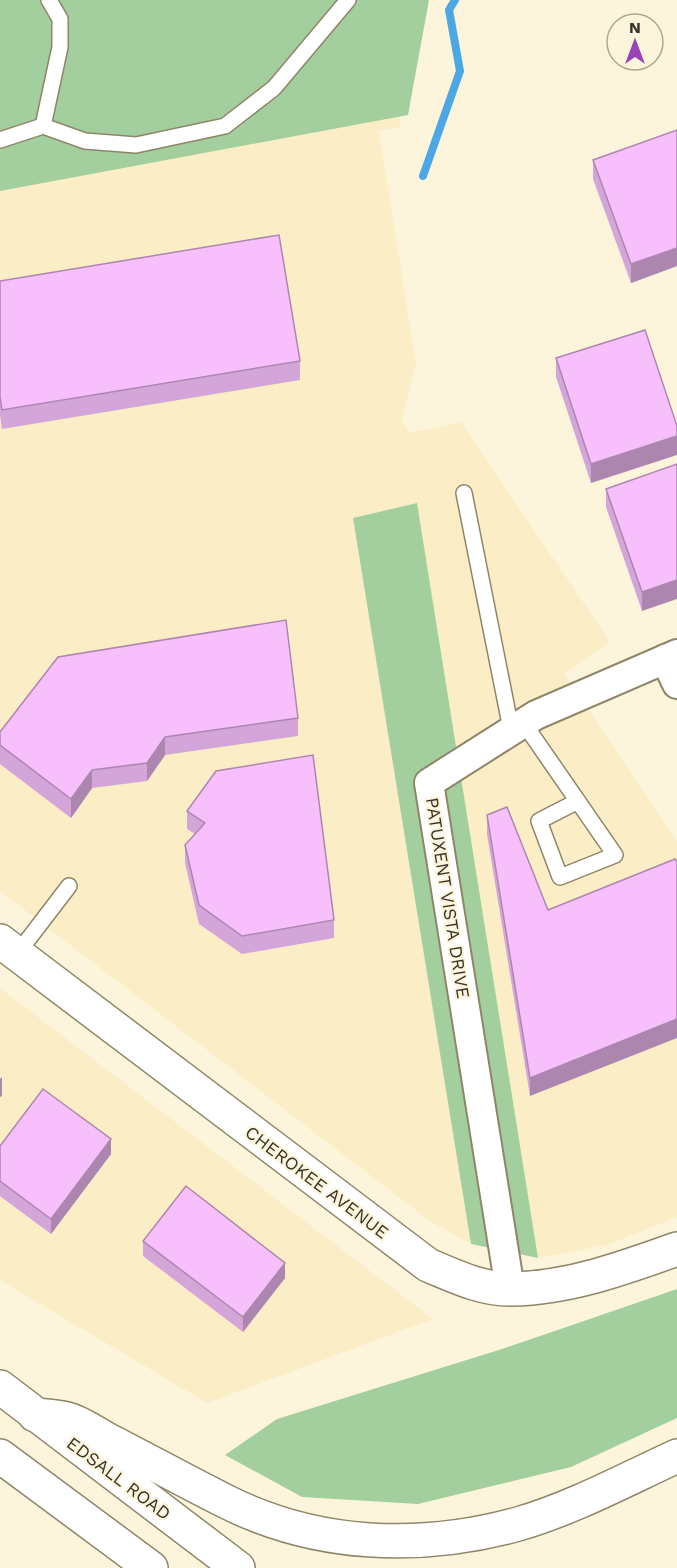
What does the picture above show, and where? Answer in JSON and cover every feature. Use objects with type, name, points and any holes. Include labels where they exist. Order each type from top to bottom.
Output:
[{"type":"main road","name":"CHEROKEE AVENUE","points":[[9,947],[428,1265],[467,1282],[510,1289],[581,1281],[677,1249]]},
{"type":"main road","name":"EDSALL ROAD","points":[[0,1387],[238,1568]]},
{"type":"main road","points":[[35,1415],[67,1419],[227,1502],[281,1524],[328,1536],[374,1541],[422,1541],[464,1536],[519,1523],[587,1498],[677,1456]]},
{"type":"main road","points":[[0,1456],[150,1568]]},
{"type":"street","name":"PATUXENT VISTA DRIVE","points":[[510,1289],[429,783],[517,726],[673,666]]},
{"type":"lane","points":[[43,126],[60,47],[60,19],[49,0]]},
{"type":"lane","points":[[0,140],[43,126],[85,141],[136,145],[225,126],[274,88],[348,0]]},
{"type":"lane","points":[[464,493],[517,726],[578,801],[615,855],[560,877],[539,821],[578,801]]},
{"type":"lane","points":[[9,947],[69,886]]},
{"type":"shaded area","points":[[0,0],[402,0],[400,127],[379,131],[416,363],[402,420],[410,433],[461,422],[610,642],[564,674],[677,841],[677,1217],[607,1245],[538,1258],[417,503],[353,518],[471,1244],[430,1221],[0,891]]},
{"type":"shaded area","points":[[0,988],[433,1319],[207,1403],[0,1280]]},
{"type":"green space","points":[[0,0],[429,0],[408,115],[0,191]]},
{"type":"green space","points":[[417,503],[538,1258],[471,1244],[353,518]]},
{"type":"green space","points":[[677,1289],[677,1418],[571,1467],[418,1504],[302,1497],[225,1455],[277,1419],[502,1349]]},
{"type":"building","points":[[677,130],[677,248],[631,264],[593,160]]},
{"type":"building","points":[[279,235],[300,361],[2,410],[0,281]]},
{"type":"building","points":[[645,330],[677,426],[677,436],[591,464],[556,358]]},
{"type":"building","points":[[677,464],[677,580],[642,592],[606,489]]},
{"type":"building","points":[[286,620],[298,718],[165,737],[147,763],[92,770],[71,799],[0,745],[0,732],[58,657]]},
{"type":"building","points":[[313,755],[334,920],[242,936],[199,905],[185,845],[205,823],[187,811],[216,771]]},
{"type":"building","points":[[507,807],[548,910],[675,859],[677,862],[677,1019],[530,1078],[487,815]]},
{"type":"building","points":[[43,1089],[111,1139],[51,1219],[0,1181],[0,1146]]},
{"type":"building","points":[[186,1186],[285,1263],[243,1317],[143,1241]]},
{"type":"waterway","points":[[423,176],[460,71],[449,10],[455,0]]}]
